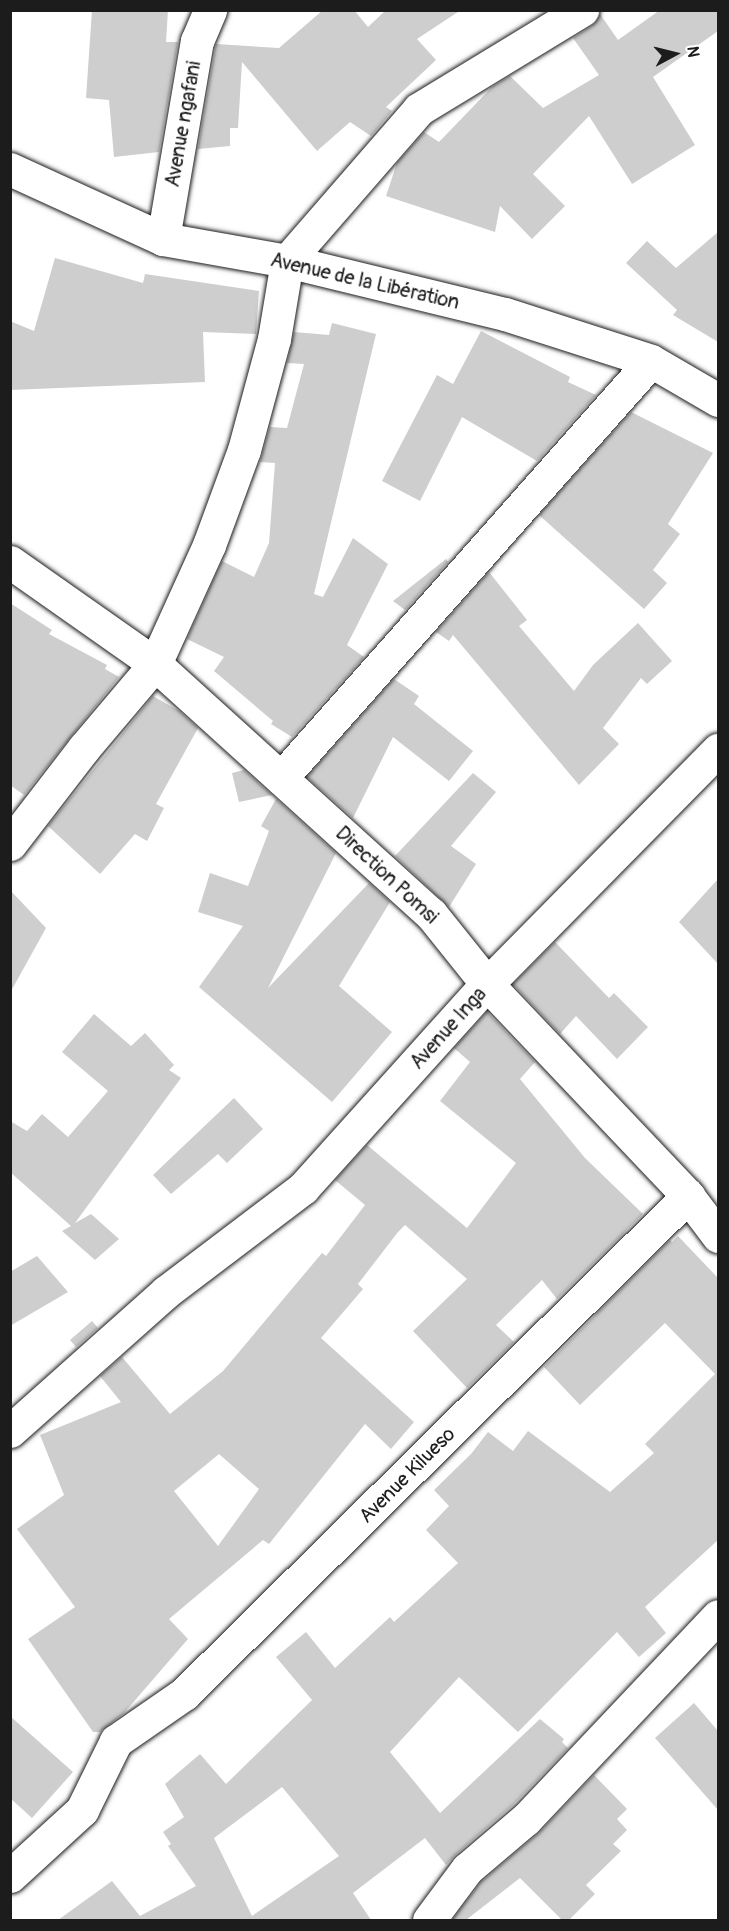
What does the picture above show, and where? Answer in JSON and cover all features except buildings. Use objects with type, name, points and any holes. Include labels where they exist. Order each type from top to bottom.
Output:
[{"type":"main road","name":"Avenue ngafani","points":[[163,239],[197,41],[210,10]]},
{"type":"main road","points":[[10,844],[155,664],[209,545],[244,450],[274,339],[287,261],[419,109],[582,10]]},
{"type":"main road","name":"Avenue de la Libération","points":[[10,170],[163,239],[287,261],[505,314],[651,361],[718,400]]},
{"type":"main road","points":[[281,778],[651,361]]},
{"type":"main road","name":"Direction Pomsi","points":[[10,562],[155,664],[431,914],[487,984],[688,1197],[718,1236]]},
{"type":"main road","name":"Avenue Inga","points":[[10,1431],[166,1292],[303,1188],[487,984],[718,750]]},
{"type":"main road","name":"Avenue Kilueso","points":[[10,1876],[82,1810],[116,1741],[184,1694],[688,1197]]},
{"type":"main road","points":[[429,1920],[467,1869],[526,1819],[718,1616]]}]
